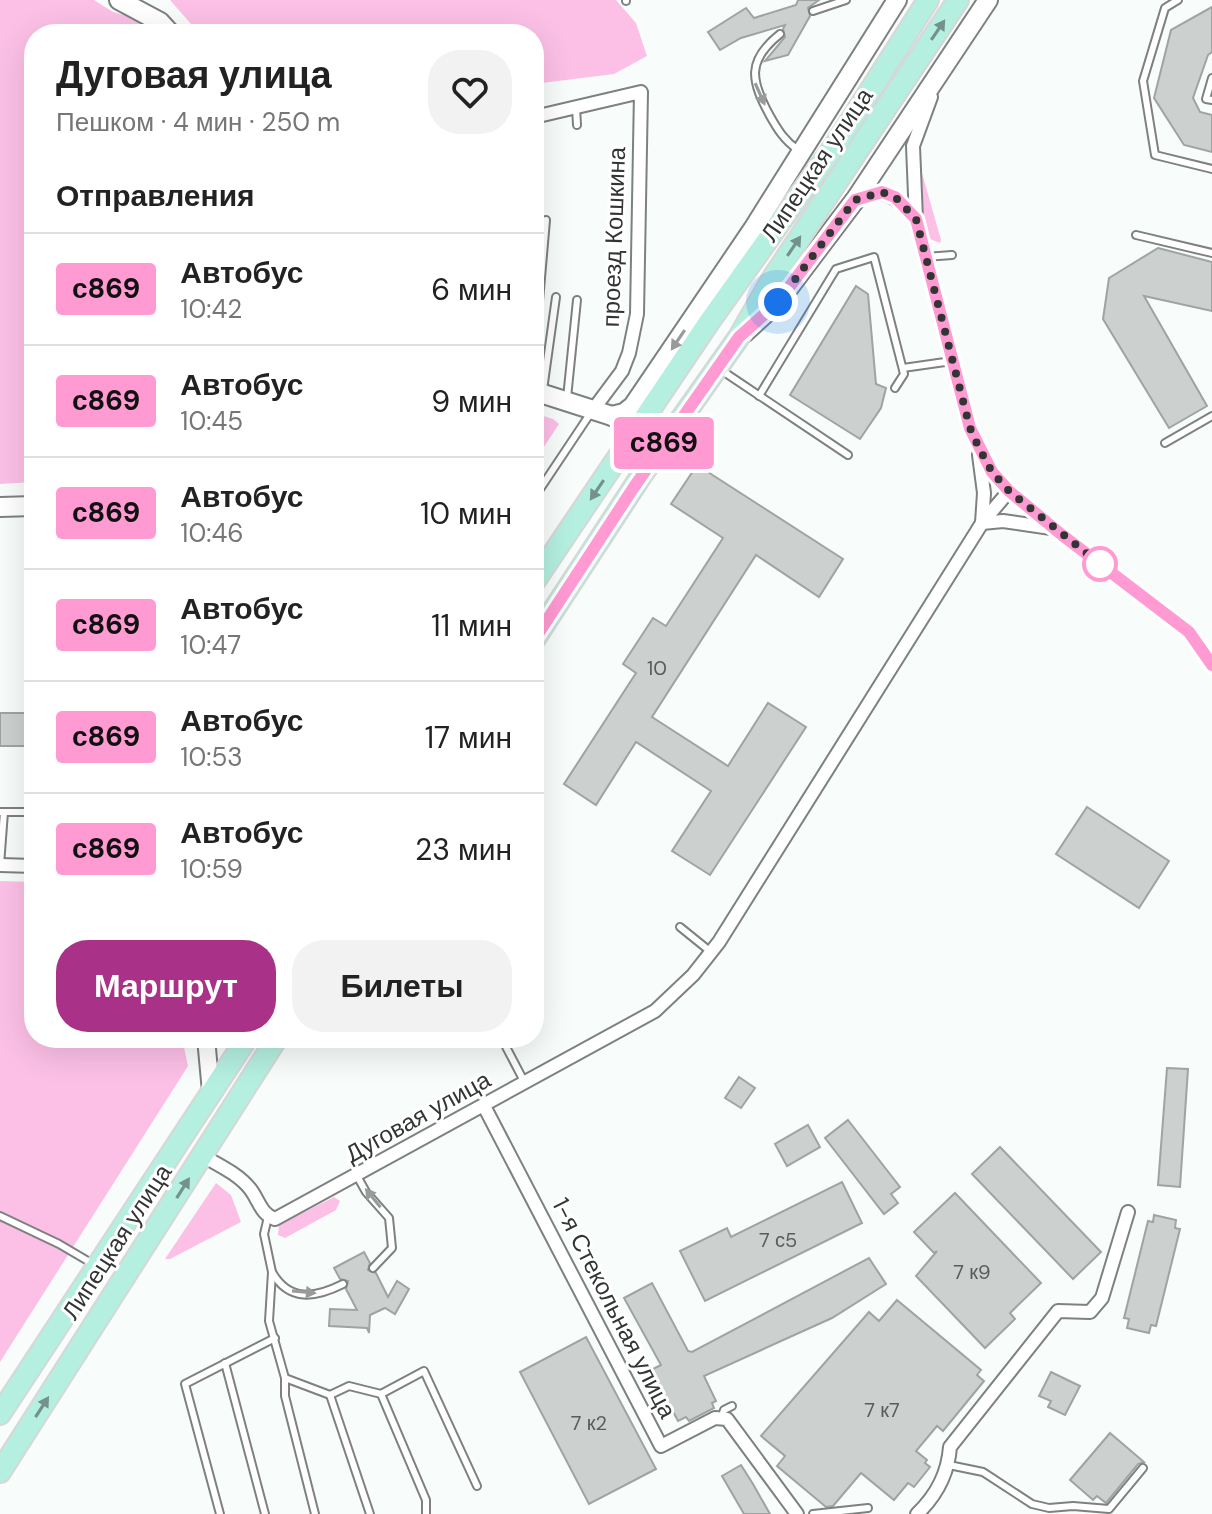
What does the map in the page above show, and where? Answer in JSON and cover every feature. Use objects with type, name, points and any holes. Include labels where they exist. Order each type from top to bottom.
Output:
[{"type":"main road","points":[[119,0],[162,24]]},
{"type":"main road","points":[[612,416],[624,413],[633,406],[753,229],[897,0]]},
{"type":"main road","name":"Липецкая улица","points":[[544,567],[709,322],[836,144],[928,0]]},
{"type":"main road","name":"Липецкая улица","points":[[544,625],[739,337],[774,276],[958,0]]},
{"type":"main road","points":[[739,337],[778,302],[855,200],[988,0]]},
{"type":"main road","points":[[709,322],[753,229]]},
{"type":"main road","points":[[544,394],[640,425],[672,432]]},
{"type":"main road","points":[[0,507],[24,506]]},
{"type":"main road","name":"Липецкая улица","points":[[0,1414],[240,1048]]},
{"type":"main road","name":"Липецкая улица","points":[[0,1472],[271,1048]]},
{"type":"street","points":[[942,72],[913,146],[916,219],[970,428],[979,448],[992,472],[1009,491],[1189,632],[1212,665]]},
{"type":"street","name":"проезд Кошкина","points":[[576,107],[641,92],[637,314],[622,371],[593,410]]},
{"type":"street","points":[[544,115],[576,107]]},
{"type":"street","points":[[855,200],[882,192],[895,197],[916,219]]},
{"type":"street","points":[[979,448],[984,493],[982,523],[1003,521],[1055,529]]},
{"type":"street","name":"Дуговая улица","points":[[268,1217],[275,1219],[284,1216],[655,1011],[693,975],[711,952],[982,523],[1009,491]]},
{"type":"street","points":[[0,865],[24,866]]},
{"type":"street","points":[[207,1048],[211,1092]]},
{"type":"street","name":"1-я Стекольная улица","points":[[484,1106],[663,1451],[715,1418],[721,1419]]},
{"type":"street","points":[[203,1156],[241,1180],[268,1217]]},
{"type":"street","points":[[923,1512],[949,1465],[950,1447],[1058,1311],[1090,1312],[1102,1298],[1128,1212]]},
{"type":"street","points":[[721,1419],[727,1419],[797,1514]]},
{"type":"lane","points":[[813,11],[846,0]]},
{"type":"lane","points":[[1178,0],[1165,8],[1143,81],[1155,155],[1212,169]]},
{"type":"lane","points":[[780,34],[766,45],[756,62],[753,78],[759,96],[785,141],[801,152]]},
{"type":"lane","points":[[1212,78],[1206,99],[1212,100]]},
{"type":"lane","points":[[576,107],[577,125]]},
{"type":"lane","points":[[544,238],[546,220]]},
{"type":"lane","points":[[1136,235],[1212,253]]},
{"type":"lane","points":[[925,257],[952,255]]},
{"type":"lane","points":[[759,396],[836,269],[874,257],[904,374],[895,388]]},
{"type":"lane","points":[[544,360],[556,297]]},
{"type":"lane","points":[[567,401],[577,300]]},
{"type":"lane","points":[[903,368],[952,361]]},
{"type":"lane","points":[[718,368],[848,455]]},
{"type":"lane","name":"проезд Кошкина","points":[[544,483],[593,410]]},
{"type":"lane","points":[[1165,443],[1212,416]]},
{"type":"lane","points":[[0,865],[2,812],[24,812]]},
{"type":"lane","points":[[680,927],[711,952]]},
{"type":"lane","points":[[507,1048],[525,1083]]},
{"type":"lane","points":[[357,1176],[366,1192],[389,1218],[392,1248],[373,1268]]},
{"type":"lane","points":[[0,1216],[98,1267]]},
{"type":"lane","points":[[268,1217],[264,1234],[272,1272],[269,1321],[315,1514]]},
{"type":"lane","points":[[272,1272],[281,1287],[299,1294],[325,1293],[343,1284]]},
{"type":"lane","points":[[220,1514],[185,1384],[275,1338]]},
{"type":"lane","points":[[225,1363],[265,1514]]},
{"type":"lane","points":[[285,1378],[330,1395],[349,1386],[381,1394],[424,1371],[477,1486]]},
{"type":"lane","points":[[381,1394],[426,1500],[426,1514]]},
{"type":"lane","points":[[330,1395],[370,1514]]},
{"type":"lane","points":[[721,1419],[724,1410],[732,1406]]},
{"type":"lane","points":[[949,1465],[983,1472],[1032,1504],[1049,1508],[1109,1509],[1143,1468]]},
{"type":"lane","points":[[813,1514],[868,1508]]},
{"type":"lane","points":[[1049,1508],[1057,1514]]},
{"type":"shaded area","points":[[0,0],[94,0],[113,12],[136,18],[142,24],[24,24],[24,483],[0,484]]},
{"type":"shaded area","points":[[170,0],[616,0],[636,23],[647,56],[614,74],[544,83],[544,24],[191,24]]},
{"type":"shaded area","points":[[919,172],[922,173],[940,243],[930,239],[919,194]]},
{"type":"shaded area","points":[[544,416],[559,424],[544,447]]},
{"type":"shaded area","points":[[0,881],[24,882],[24,1048],[184,1048],[188,1066],[0,1362]]},
{"type":"shaded area","points":[[216,1183],[231,1195],[241,1222],[165,1259]]},
{"type":"shaded area","points":[[334,1197],[340,1201],[336,1210],[285,1238],[278,1235],[279,1225]]},
{"type":"building","points":[[798,0],[819,0],[808,8],[810,16],[788,55],[765,61],[785,37],[785,25],[741,38],[720,50],[708,32],[746,8],[754,18],[796,5]]},
{"type":"building","points":[[1212,7],[1212,52],[1208,55],[1193,98],[1200,112],[1212,115],[1212,152],[1184,145],[1154,98],[1171,30]]},
{"type":"building","points":[[1158,248],[1212,262],[1212,311],[1144,296],[1207,406],[1169,428],[1103,319],[1109,278]]},
{"type":"building","points":[[856,286],[868,294],[876,384],[886,388],[881,408],[860,439],[790,395]]},
{"type":"building","points":[[697,465],[843,559],[819,597],[756,555],[652,717],[728,766],[768,703],[806,727],[710,875],[672,851],[711,791],[636,742],[596,805],[564,784],[636,673],[623,664],[653,618],[666,626],[723,538],[671,504]]},
{"type":"building","points":[[0,713],[24,713],[24,746],[0,746]]},
{"type":"building","points":[[1087,807],[1169,861],[1139,908],[1056,854]]},
{"type":"building","points":[[1167,1068],[1188,1069],[1180,1187],[1158,1185]]},
{"type":"building","points":[[739,1077],[755,1088],[741,1108],[725,1098]]},
{"type":"building","points":[[848,1120],[900,1187],[891,1194],[898,1203],[884,1214],[825,1138]]},
{"type":"building","points":[[808,1125],[820,1147],[787,1166],[775,1144]]},
{"type":"building","points":[[1000,1147],[1101,1252],[1073,1279],[972,1174]]},
{"type":"building","points":[[842,1182],[862,1223],[705,1301],[680,1251],[727,1228],[731,1237]]},
{"type":"building","points":[[955,1193],[1041,1283],[1010,1313],[1015,1319],[985,1348],[916,1276],[937,1251],[934,1253],[914,1232]]},
{"type":"building","points":[[1154,1215],[1176,1220],[1175,1228],[1180,1229],[1156,1326],[1151,1325],[1149,1333],[1127,1328],[1129,1319],[1124,1318],[1148,1221],[1153,1222]]},
{"type":"building","points":[[364,1252],[370,1263],[368,1270],[376,1273],[388,1297],[397,1281],[409,1289],[395,1314],[385,1308],[370,1315],[369,1333],[367,1328],[329,1326],[330,1309],[357,1310],[346,1289],[348,1281],[340,1279],[334,1268]]},
{"type":"building","points":[[869,1258],[886,1284],[832,1318],[704,1376],[716,1401],[712,1403],[714,1408],[689,1421],[686,1417],[678,1421],[651,1370],[661,1365],[624,1298],[652,1283],[688,1351],[692,1352]]},
{"type":"building","points":[[897,1300],[981,1370],[977,1375],[984,1381],[943,1431],[937,1426],[916,1451],[930,1467],[914,1487],[908,1483],[894,1500],[861,1473],[833,1506],[826,1507],[777,1466],[785,1456],[761,1436],[869,1312],[879,1321]]},
{"type":"building","points":[[586,1337],[656,1469],[589,1504],[520,1372]]},
{"type":"building","points":[[1051,1372],[1080,1386],[1065,1415],[1048,1407],[1051,1401],[1039,1396]]},
{"type":"building","points":[[1110,1433],[1144,1462],[1138,1464],[1106,1503],[1097,1496],[1093,1500],[1070,1480]]},
{"type":"building","points":[[741,1465],[770,1514],[744,1514],[722,1476]]},
{"type":"bus line","name":"с869","points":[[544,625],[634,487],[739,337],[778,302],[855,200],[882,192],[895,197],[916,219],[970,428],[992,472],[1009,491],[1062,535],[1189,632],[1212,665]]},
{"type":"route","points":[[778,302],[855,200],[882,192],[895,197],[916,219],[970,428],[992,472],[1009,491],[1100,564]]}]
